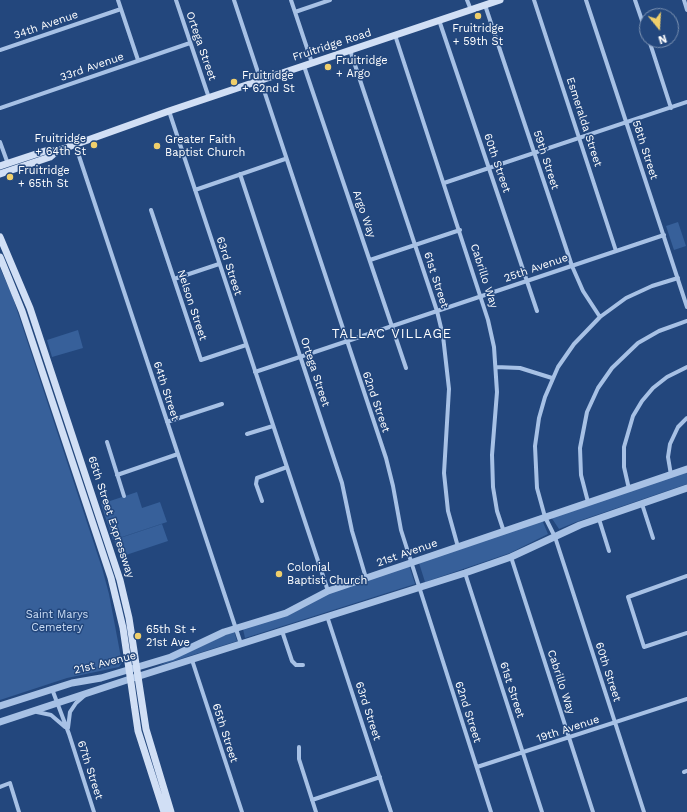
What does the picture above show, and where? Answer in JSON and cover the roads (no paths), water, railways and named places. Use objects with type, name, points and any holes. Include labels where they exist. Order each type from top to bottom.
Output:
[{"type":"main road","name":"Fruitridge Road","points":[[0,174],[50,157],[57,151],[75,144],[169,111],[500,0]]},
{"type":"main road","name":"Fruitridge Road","points":[[0,166],[45,151],[57,151]]},
{"type":"main road","name":"65th Street Expressway","points":[[0,237],[30,308],[116,566],[129,618],[151,750],[171,812]]},
{"type":"main road","name":"65th Street Expressway","points":[[0,257],[22,311],[111,578],[123,628],[128,670],[142,744],[164,812]]},
{"type":"street","points":[[118,0],[138,60]]},
{"type":"street","name":"Ortega Street","points":[[176,0],[209,98]]},
{"type":"street","name":"62nd Street","points":[[234,0],[285,159],[388,465],[401,530],[491,812]]},
{"type":"street","points":[[291,0],[312,63]]},
{"type":"street","points":[[295,12],[330,0]]},
{"type":"street","points":[[467,0],[470,10]]},
{"type":"street","name":"Esmeralda Street","points":[[534,0],[616,251]]},
{"type":"street","name":"58th Street","points":[[586,0],[687,307]]},
{"type":"street","points":[[635,0],[639,12]]},
{"type":"street","points":[[684,0],[687,10]]},
{"type":"street","name":"59th Street","points":[[486,5],[572,266],[583,292],[600,317]]},
{"type":"street","name":"34th Avenue","points":[[0,50],[121,9]]},
{"type":"street","name":"60th Street","points":[[439,20],[537,311]]},
{"type":"street","name":"Cabrillo Way","points":[[395,35],[482,296],[491,331],[496,367],[497,409],[492,476],[496,505],[504,532]]},
{"type":"street","name":"33rd Avenue","points":[[0,108],[190,43]]},
{"type":"street","points":[[651,48],[671,108]]},
{"type":"street","name":"61st Street","points":[[350,50],[437,311],[443,336],[448,372],[448,407],[444,453],[445,492],[452,529],[458,547]]},
{"type":"street","name":"Argo Way","points":[[304,66],[406,368]]},
{"type":"street","points":[[444,183],[580,139],[687,102]]},
{"type":"street","name":"63rd Street","points":[[169,111],[328,591]]},
{"type":"street","points":[[0,142],[8,164]]},
{"type":"street","name":"64th Street","points":[[75,144],[241,644]]},
{"type":"street","points":[[195,190],[285,159]]},
{"type":"street","name":"Ortega Street","points":[[240,174],[342,483],[352,531],[366,578]]},
{"type":"street","name":"Nelson Street","points":[[151,210],[201,360],[246,345]]},
{"type":"street","points":[[370,260],[460,230]]},
{"type":"street","name":"25th Avenue","points":[[255,372],[664,235]]},
{"type":"street","points":[[174,279],[219,264]]},
{"type":"street","name":"60th Street","points":[[644,812],[555,537],[545,517],[537,488],[535,446],[539,418],[552,378],[574,344],[600,317],[626,298],[678,278]]},
{"type":"street","points":[[588,502],[581,475],[580,448],[587,412],[598,388],[616,364],[638,343],[659,331],[687,321]]},
{"type":"street","points":[[496,367],[520,368],[552,378]]},
{"type":"street","points":[[629,489],[624,466],[624,447],[633,416],[642,401],[653,388],[668,377],[687,367]]},
{"type":"street","points":[[167,422],[222,404]]},
{"type":"street","points":[[671,475],[668,456],[670,444],[678,427],[687,418]]},
{"type":"street","points":[[247,434],[273,426]]},
{"type":"street","points":[[107,442],[124,496]]},
{"type":"street","points":[[117,475],[178,454]]},
{"type":"street","points":[[262,501],[256,484],[257,478],[287,467]]},
{"type":"street","name":"21st Avenue","points":[[0,706],[52,689],[100,678],[187,651],[213,637],[235,628],[286,613],[328,591],[687,469]]},
{"type":"street","name":"21st Avenue","points":[[0,722],[86,695],[138,676],[465,573],[511,557],[580,525],[687,490]]},
{"type":"street","points":[[642,504],[653,538]]},
{"type":"street","points":[[599,519],[609,551]]},
{"type":"street","name":"Cabrillo Way","points":[[511,557],[593,812]]},
{"type":"street","name":"61st Street","points":[[465,573],[542,812]]},
{"type":"street","points":[[687,576],[628,597],[644,647],[687,632]]},
{"type":"street","name":"63rd Street","points":[[327,616],[391,812]]},
{"type":"street","points":[[282,631],[292,661],[296,665],[303,665]]},
{"type":"street","name":"65th Street","points":[[192,660],[242,812]]},
{"type":"street","name":"67th Street","points":[[52,689],[69,734],[94,812]]},
{"type":"street","name":"67th Street","points":[[69,734],[68,724],[70,712],[76,703],[86,695]]},
{"type":"street","name":"19th Avenue","points":[[477,767],[687,699]]},
{"type":"street","name":"67th Street","points":[[32,712],[46,713],[56,718],[69,734]]},
{"type":"street","points":[[299,747],[299,759],[316,812]]},
{"type":"street","points":[[312,800],[380,777]]},
{"type":"street","points":[[0,786],[10,783],[19,812]]},
{"type":"place","name":"Fruitridge + 59th St","points":[[478,16]]},
{"type":"place","name":"Fruitridge + Argo","points":[[328,67]]},
{"type":"place","name":"Fruitridge + 62nd St","points":[[234,82]]},
{"type":"place","name":"Fruitridge + 64th St","points":[[94,145]]},
{"type":"place","name":"Greater Faith Baptist Church","points":[[157,146]]},
{"type":"place","name":"Fruitridge + 65th St","points":[[10,177]]},
{"type":"place","name":"Colonial Baptist Church","points":[[279,574]]},
{"type":"place","name":"65th St + 21st Ave","points":[[138,636]]},
{"type":"district","name":"TALLAC VILLAGE","points":[[392,334]]},
{"type":"park label","name":"Saint Marys Cemetery","points":[[57,621]]}]
